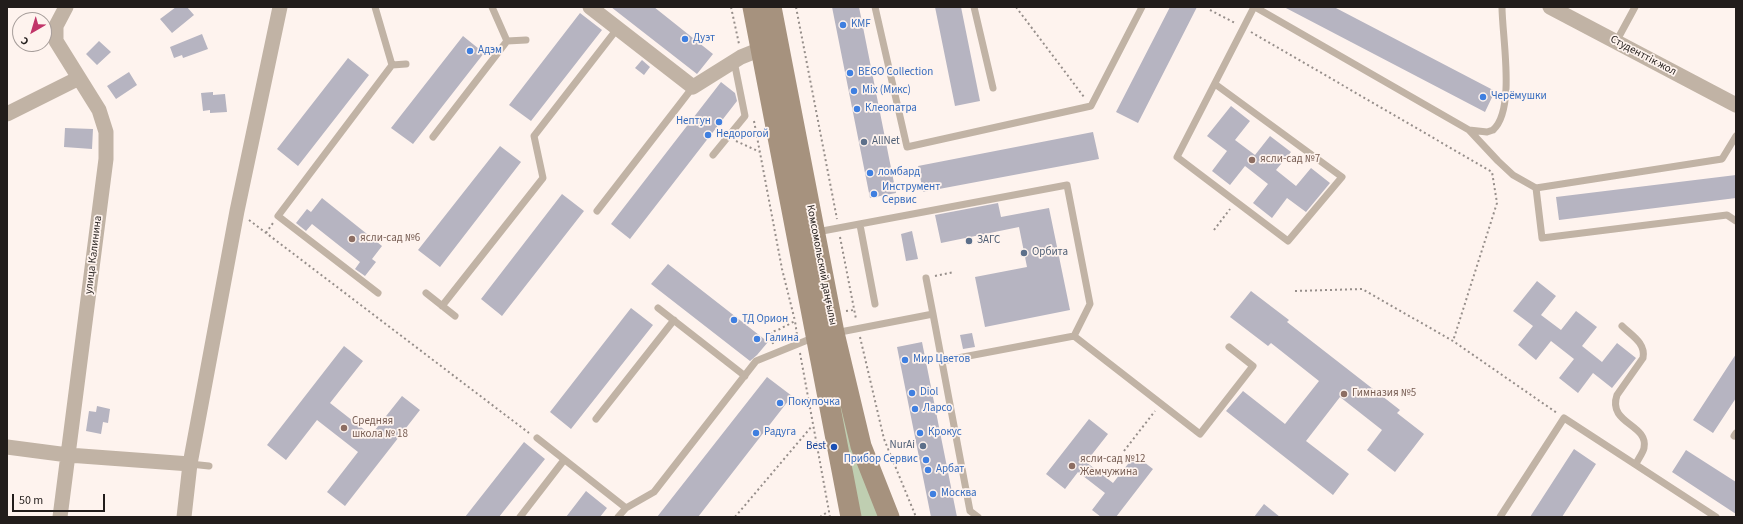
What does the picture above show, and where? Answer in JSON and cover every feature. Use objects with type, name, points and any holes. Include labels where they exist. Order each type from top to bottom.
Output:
[{"type":"street","name":"улица Калинина","points":[[60,517],[106,159],[106,132],[99,110],[56,41],[56,26],[66,7]]},
{"type":"street","points":[[184,517],[190,464],[237,211],[280,7]]},
{"type":"street","points":[[590,7],[693,87],[738,59],[770,47]]},
{"type":"street","name":"Комсомольский даңғылы","points":[[753,7],[770,47],[815,233],[816,338],[889,517]]},
{"type":"street","name":"Комсомольский даңғылы","points":[[771,7],[770,47],[816,338],[851,517]]},
{"type":"street","name":"Студенттік жол","points":[[1550,7],[1736,105]]},
{"type":"street","points":[[7,114],[79,78]]},
{"type":"street","points":[[7,447],[68,455],[190,464]]},
{"type":"lane","points":[[374,7],[392,65]]},
{"type":"lane","points":[[492,7],[507,42]]},
{"type":"lane","points":[[875,7],[906,147],[1091,106],[1142,7]]},
{"type":"lane","points":[[974,7],[993,88]]},
{"type":"lane","points":[[1215,84],[1342,177],[1288,242],[1177,157],[1255,7],[1469,130],[1498,161],[1514,175],[1536,188],[1722,159],[1736,136]]},
{"type":"lane","points":[[1469,130],[1487,132],[1493,130],[1502,118],[1504,106],[1506,57],[1502,7]]},
{"type":"lane","points":[[1616,42],[1635,7]]},
{"type":"lane","points":[[442,306],[543,178],[534,136],[617,29]]},
{"type":"lane","points":[[433,136],[507,42],[526,40]]},
{"type":"lane","points":[[713,155],[745,116],[738,59]]},
{"type":"lane","points":[[378,293],[278,216],[392,65],[406,64]]},
{"type":"lane","points":[[597,211],[693,87]]},
{"type":"lane","points":[[815,233],[1067,185],[1090,304],[1074,336]]},
{"type":"lane","points":[[1536,188],[1542,238],[1727,216],[1736,221]]},
{"type":"lane","points":[[860,224],[875,304]]},
{"type":"lane","points":[[926,278],[970,511],[978,517]]},
{"type":"lane","points":[[426,293],[455,316]]},
{"type":"lane","points":[[658,308],[745,376]]},
{"type":"lane","points":[[618,517],[626,508],[654,492],[756,361],[816,338],[858,328],[933,314]]},
{"type":"lane","points":[[596,419],[674,320]]},
{"type":"lane","points":[[1622,326],[1643,346],[1644,352],[1643,358],[1617,395],[1615,402],[1615,408],[1619,414],[1641,434],[1644,442],[1644,449],[1636,464]]},
{"type":"lane","points":[[942,361],[1074,336],[1200,434],[1253,366],[1229,347]]},
{"type":"lane","points":[[1500,517],[1564,418],[1716,517]]},
{"type":"lane","points":[[537,438],[626,508]]},
{"type":"lane","points":[[520,517],[564,460]]},
{"type":"lane","points":[[190,464],[209,466]]},
{"type":"path","points":[[731,7],[738,59]]},
{"type":"path","points":[[796,7],[858,328],[884,439],[916,517]]},
{"type":"path","points":[[1016,7],[1091,106]]},
{"type":"path","points":[[1210,10],[1244,28],[1492,172],[1497,203],[1453,341]]},
{"type":"path","points":[[753,115],[782,269],[795,322],[816,338],[812,426],[830,517]]},
{"type":"path","points":[[728,137],[760,152]]},
{"type":"path","points":[[1214,230],[1236,202]]},
{"type":"path","points":[[237,211],[537,438]]},
{"type":"path","points":[[926,278],[954,272]]},
{"type":"path","points":[[1295,291],[1362,289],[1453,341],[1564,418]]},
{"type":"path","points":[[782,351],[773,344],[771,332],[795,322]]},
{"type":"path","points":[[1124,451],[1161,403]]},
{"type":"path","points":[[735,517],[812,426]]},
{"type":"path","points":[[820,517],[829,511]]},
{"type":"green space","points":[[822,323],[882,517],[859,517]]},
{"type":"building","points":[[176,7],[187,7],[194,15],[172,33],[160,19]]},
{"type":"building","points":[[611,7],[654,7],[713,54],[697,74]]},
{"type":"building","points":[[832,7],[859,7],[896,193],[870,198]]},
{"type":"building","points":[[935,7],[961,7],[980,101],[955,106]]},
{"type":"building","points":[[1170,7],[1197,7],[1138,123],[1116,112]]},
{"type":"building","points":[[1284,7],[1334,7],[1495,91],[1485,112]]},
{"type":"building","points":[[580,13],[602,30],[531,121],[509,105]]},
{"type":"building","points":[[202,34],[208,49],[183,58],[182,55],[174,58],[170,47]]},
{"type":"building","points":[[463,36],[484,53],[413,144],[391,128]]},
{"type":"building","points":[[99,41],[111,52],[97,65],[86,54]]},
{"type":"building","points":[[348,58],[369,75],[298,166],[277,149]]},
{"type":"building","points":[[642,60],[650,67],[644,75],[635,68]]},
{"type":"building","points":[[129,72],[137,85],[116,99],[107,86]]},
{"type":"building","points":[[721,82],[735,93],[737,101],[630,239],[611,224]]},
{"type":"building","points":[[213,92],[213,95],[225,94],[227,112],[210,113],[210,110],[203,111],[201,93]]},
{"type":"building","name":"ясли-сад №7","points":[[1231,106],[1250,121],[1235,140],[1255,155],[1270,136],[1291,152],[1276,170],[1296,186],[1311,168],[1330,183],[1306,212],[1287,198],[1272,218],[1253,203],[1268,184],[1245,166],[1230,185],[1212,171],[1227,151],[1207,136]]},
{"type":"building","points":[[65,128],[93,129],[92,149],[64,147]]},
{"type":"building","points":[[1093,132],[1099,159],[923,192],[918,166]]},
{"type":"building","points":[[500,146],[521,162],[440,267],[418,250]]},
{"type":"building","points":[[1736,175],[1736,198],[1559,220],[1556,197]]},
{"type":"building","points":[[562,194],[584,211],[502,316],[481,299]]},
{"type":"building","name":"ясли-сад №6","points":[[322,198],[382,246],[372,259],[376,262],[365,276],[355,269],[360,262],[312,224],[306,231],[296,223],[307,209],[311,212]]},
{"type":"building","points":[[998,203],[1001,217],[1049,208],[1070,310],[985,327],[975,277],[1027,267],[1019,227],[941,243],[935,215]]},
{"type":"building","points":[[912,231],[918,259],[906,261],[901,234]]},
{"type":"building","points":[[668,264],[768,342],[757,355],[750,361],[651,284]]},
{"type":"building","points":[[1537,281],[1556,296],[1541,315],[1561,330],[1576,311],[1597,327],[1582,346],[1602,362],[1617,343],[1636,358],[1612,388],[1593,373],[1578,393],[1559,378],[1574,359],[1551,341],[1536,360],[1518,345],[1533,326],[1513,311]]},
{"type":"building","name":"Гимназия №5","points":[[1251,291],[1289,320],[1287,322],[1400,410],[1397,413],[1424,434],[1395,472],[1367,450],[1382,430],[1340,397],[1306,441],[1349,474],[1333,495],[1226,411],[1243,391],[1285,424],[1319,381],[1271,343],[1268,346],[1230,317]]},
{"type":"building","points":[[631,308],[653,325],[571,429],[550,412]]},
{"type":"building","points":[[972,333],[975,347],[963,349],[960,335]]},
{"type":"building","points":[[922,342],[957,517],[931,517],[897,347]]},
{"type":"building","name":"Средняя школа № 18","points":[[344,346],[363,361],[330,403],[371,435],[402,396],[420,410],[345,506],[327,492],[358,452],[317,420],[286,460],[267,445]]},
{"type":"building","points":[[1736,354],[1736,398],[1713,433],[1693,420]]},
{"type":"building","points":[[767,377],[792,396],[698,517],[657,517]]},
{"type":"building","points":[[97,406],[110,409],[108,423],[103,422],[101,434],[86,431],[89,411],[96,412]]},
{"type":"building","name":"ясли-сад №12 Жемчужина","points":[[1089,419],[1108,434],[1086,462],[1113,483],[1135,455],[1153,469],[1116,517],[1101,517],[1092,510],[1105,493],[1078,472],[1065,489],[1046,474]]},
{"type":"building","points":[[524,442],[545,459],[499,517],[465,517]]},
{"type":"building","points":[[1574,449],[1596,464],[1562,517],[1530,517]]},
{"type":"building","points":[[1686,450],[1736,482],[1736,514],[1672,472]]},
{"type":"building","points":[[586,491],[607,508],[600,517],[566,517]]},
{"type":"building","points":[[1264,504],[1280,517],[1254,517]]},
{"type":"place","name":"KMF","points":[[843,25]]},
{"type":"place","name":"Дуэт","points":[[685,39]]},
{"type":"place","name":"Адэм","points":[[470,51]]},
{"type":"place","name":"BEGO Collection","points":[[850,73]]},
{"type":"place","name":"Mix (Микс)","points":[[854,91]]},
{"type":"place","name":"Черёмушки","points":[[1483,97]]},
{"type":"place","name":"Клеопатра","points":[[857,109]]},
{"type":"place","name":"Нептун","points":[[719,122]]},
{"type":"place","name":"Недорогой","points":[[708,135]]},
{"type":"place","name":"AllNet","points":[[864,142]]},
{"type":"place","name":"ясли-сад №7","points":[[1252,160]]},
{"type":"place","name":"ломбард","points":[[870,173]]},
{"type":"place","name":"Инструмент Сервис","points":[[874,194]]},
{"type":"place","name":"ясли-сад №6","points":[[352,239]]},
{"type":"place","name":"ЗАГС","points":[[969,241]]},
{"type":"place","name":"Орбита","points":[[1024,253]]},
{"type":"place","name":"ТД Орион","points":[[734,320]]},
{"type":"place","name":"Галина","points":[[757,339]]},
{"type":"place","name":"Мир Цветов","points":[[905,360]]},
{"type":"place","name":"Diol","points":[[912,393]]},
{"type":"place","name":"Гимназия №5","points":[[1344,394]]},
{"type":"place","name":"Покупочка","points":[[780,403]]},
{"type":"place","name":"Ларсо","points":[[915,409]]},
{"type":"place","name":"Средняя школа № 18","points":[[344,428]]},
{"type":"place","name":"Радуга","points":[[756,433]]},
{"type":"place","name":"Крокус","points":[[920,433]]},
{"type":"place","name":"NurAi","points":[[923,446]]},
{"type":"place","name":"Best","points":[[834,447]]},
{"type":"place","name":"Прибор Cервис","points":[[926,460]]},
{"type":"place","name":"ясли-сад №12 Жемчужина","points":[[1072,466]]},
{"type":"place","name":"Арбат","points":[[928,470]]},
{"type":"place","name":"Москва","points":[[933,494]]}]
